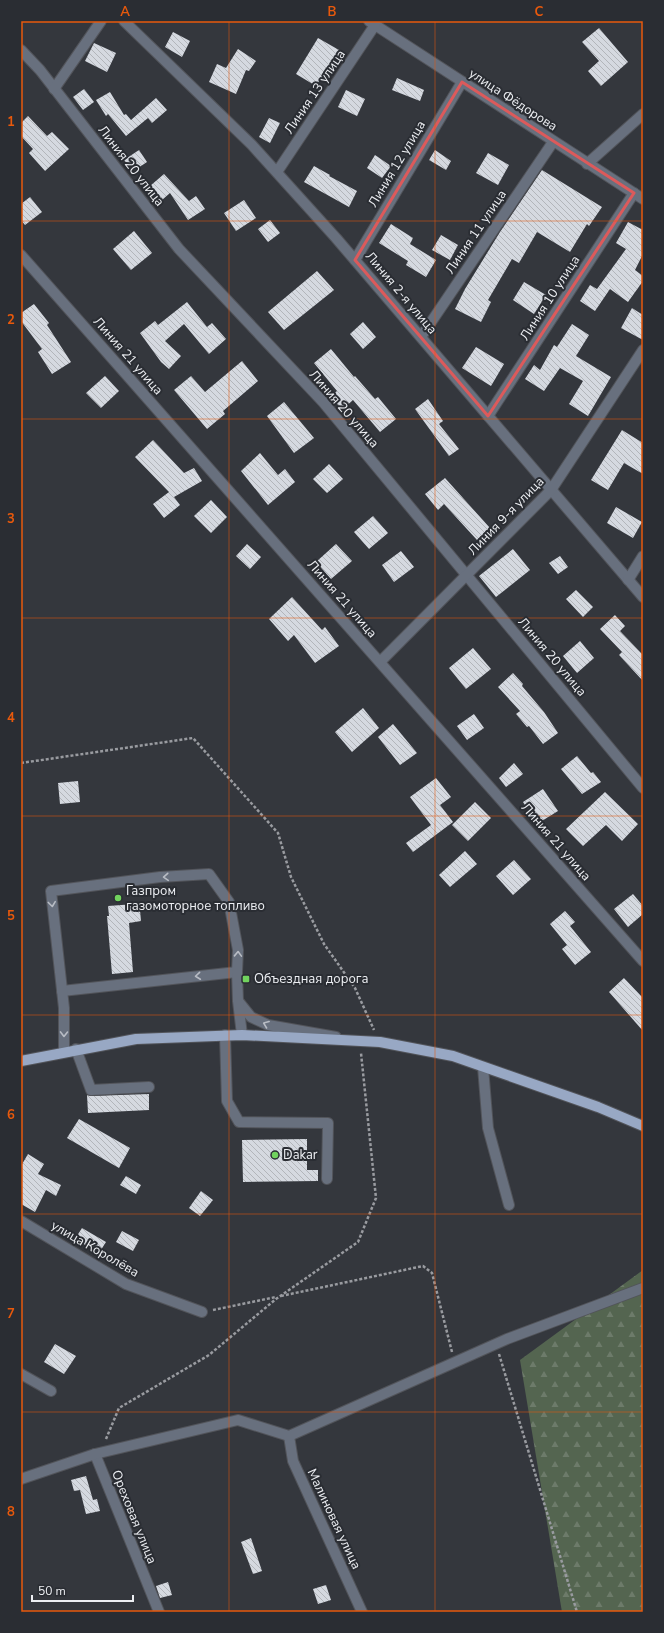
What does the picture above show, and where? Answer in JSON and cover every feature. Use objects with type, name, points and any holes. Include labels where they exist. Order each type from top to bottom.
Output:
[{"type":"main road","points":[[21,1061],[64,1051],[136,1039],[242,1035],[346,1039],[380,1042],[453,1056],[598,1107],[643,1126]]},
{"type":"street","points":[[54,89],[101,21]]},
{"type":"street","name":"Линия 2-я улица","points":[[124,21],[252,145],[277,172],[355,260],[643,597]]},
{"type":"street","name":"Линия 13 улица","points":[[277,172],[372,23]]},
{"type":"street","name":"улица Фёдорова","points":[[372,23],[553,142],[639,196]]},
{"type":"street","name":"Линия 20 улица","points":[[21,50],[40,70],[179,249],[323,402],[643,788]]},
{"type":"street","name":"Линия 12 улица","points":[[355,260],[462,82]]},
{"type":"street","points":[[587,164],[643,114]]},
{"type":"street","name":"Линия 11 улица","points":[[421,337],[553,142]]},
{"type":"street","name":"Линия 10 улица","points":[[488,416],[639,196]]},
{"type":"street","name":"Линия 21 улица","points":[[21,255],[643,961]]},
{"type":"street","name":"Линия 9-я улица","points":[[380,662],[551,490],[643,350]]},
{"type":"street","points":[[628,580],[643,556]]},
{"type":"street","points":[[64,1051],[64,1008],[51,891],[160,877],[209,874],[229,902],[238,950],[238,1001],[242,1035]]},
{"type":"street","points":[[62,990],[237,972]]},
{"type":"street","points":[[238,1001],[251,1017],[268,1026],[346,1039]]},
{"type":"street","points":[[225,1035],[227,1101],[239,1122],[328,1123],[327,1179]]},
{"type":"street","points":[[76,1049],[91,1090],[149,1087]]},
{"type":"street","points":[[483,1066],[488,1128],[509,1204]]},
{"type":"street","name":"улица Королёва","points":[[21,1221],[126,1284],[202,1312]]},
{"type":"street","points":[[21,1479],[98,1454],[238,1420],[289,1436],[496,1344],[643,1288]]},
{"type":"street","points":[[21,1374],[51,1392]]},
{"type":"street","name":"Малиновая улица","points":[[289,1436],[293,1460],[362,1612]]},
{"type":"street","name":"Ореховая улица","points":[[98,1454],[158,1612]]},
{"type":"path","points":[[21,763],[194,738],[278,833],[291,877],[317,931],[324,944],[355,988],[380,1042]]},
{"type":"path","points":[[98,1454],[119,1408],[209,1355],[279,1296],[358,1242],[376,1198],[362,1053],[354,1053]]},
{"type":"path","points":[[202,1312],[422,1266],[432,1273],[455,1362]]},
{"type":"path","points":[[496,1344],[577,1612]]},
{"type":"highlighted area","points":[[462,82],[634,193],[488,416],[355,260]]},
{"type":"green space","points":[[643,1270],[643,1612],[562,1612],[520,1360]]},
{"type":"building","points":[[599,28],[628,62],[601,86],[588,71],[599,61],[582,42]]},
{"type":"building","points":[[173,32],[190,41],[182,57],[165,47]]},
{"type":"building","points":[[318,38],[339,50],[316,86],[296,74]]},
{"type":"building","points":[[94,43],[116,53],[107,72],[85,61]]},
{"type":"building","points":[[238,49],[256,61],[249,71],[246,70],[236,94],[209,82],[217,64],[226,68]]},
{"type":"building","points":[[397,78],[424,90],[420,101],[392,90]]},
{"type":"building","points":[[84,89],[94,102],[83,110],[73,97]]},
{"type":"building","points":[[346,90],[365,99],[357,116],[338,107]]},
{"type":"building","points":[[110,92],[124,115],[126,114],[131,120],[156,98],[167,110],[152,123],[148,118],[126,136],[108,114],[106,116],[96,100]]},
{"type":"building","points":[[28,116],[47,136],[52,132],[69,149],[45,171],[29,153],[33,149],[21,136],[21,123]]},
{"type":"building","points":[[269,118],[280,123],[270,143],[259,137]]},
{"type":"building","points":[[139,150],[147,162],[132,172],[124,160]]},
{"type":"building","points":[[435,150],[451,161],[446,170],[429,160]]},
{"type":"building","points":[[488,153],[509,165],[498,185],[476,173]]},
{"type":"building","points":[[375,155],[391,166],[382,178],[367,168]]},
{"type":"building","points":[[314,166],[357,191],[349,207],[304,182]]},
{"type":"building","points":[[542,170],[602,207],[589,226],[587,224],[570,252],[537,232],[519,263],[512,259],[488,300],[491,302],[481,322],[455,309],[465,289],[500,232]]},
{"type":"building","points":[[164,174],[189,201],[196,196],[205,209],[188,220],[170,193],[162,200],[150,186]]},
{"type":"building","points":[[30,197],[42,212],[25,225],[21,220],[21,204]]},
{"type":"building","points":[[244,200],[256,218],[236,231],[224,213]]},
{"type":"building","points":[[270,220],[280,233],[268,242],[258,229]]},
{"type":"building","points":[[628,222],[643,230],[643,254],[635,270],[643,276],[643,281],[628,302],[610,289],[595,311],[580,301],[590,285],[597,289],[626,249],[616,243]]},
{"type":"building","points":[[391,224],[413,238],[410,244],[436,260],[426,277],[406,265],[408,261],[379,243]]},
{"type":"building","points":[[134,231],[152,253],[131,270],[113,249]]},
{"type":"building","points":[[441,235],[458,245],[450,260],[432,250]]},
{"type":"building","points":[[317,271],[334,290],[284,330],[268,312]]},
{"type":"building","points":[[524,282],[546,295],[534,314],[513,300]]},
{"type":"building","points":[[187,302],[207,327],[212,323],[226,339],[209,354],[184,324],[165,341],[181,356],[169,369],[161,362],[140,333],[155,321],[158,325]]},
{"type":"building","points":[[34,304],[49,323],[47,325],[71,362],[52,374],[38,352],[42,349],[21,321],[21,313]]},
{"type":"building","points":[[632,308],[643,315],[643,340],[621,328]]},
{"type":"building","points":[[363,322],[376,337],[363,349],[350,334]]},
{"type":"building","points":[[572,324],[589,335],[576,356],[611,377],[588,416],[569,404],[583,381],[560,368],[544,391],[525,379],[534,365],[540,370],[554,345],[557,347]]},
{"type":"building","points":[[476,347],[504,364],[491,386],[462,368]]},
{"type":"building","points":[[331,349],[354,377],[355,376],[375,399],[378,397],[396,419],[380,432],[353,400],[342,410],[331,396],[337,391],[314,363]]},
{"type":"building","points":[[242,361],[258,381],[223,411],[225,414],[207,429],[174,390],[191,376],[205,392]]},
{"type":"building","points":[[105,376],[119,391],[101,408],[86,393]]},
{"type":"building","points":[[428,399],[443,421],[439,424],[459,449],[449,456],[415,409]]},
{"type":"building","points":[[284,402],[314,438],[294,453],[267,416]]},
{"type":"building","points":[[622,430],[643,443],[643,474],[624,463],[608,490],[591,480]]},
{"type":"building","points":[[153,440],[184,473],[194,468],[202,481],[174,497],[180,505],[164,518],[153,504],[169,492],[135,457]]},
{"type":"building","points":[[260,453],[278,475],[285,469],[295,482],[268,505],[241,471]]},
{"type":"building","points":[[329,464],[343,479],[327,493],[313,479]]},
{"type":"building","points":[[445,478],[490,528],[477,540],[444,504],[438,510],[425,494]]},
{"type":"building","points":[[211,500],[227,517],[211,533],[194,516]]},
{"type":"building","points":[[616,507],[642,522],[633,538],[607,523]]},
{"type":"building","points":[[373,516],[388,533],[369,549],[354,532]]},
{"type":"building","points":[[247,544],[261,557],[250,569],[236,556]]},
{"type":"building","points":[[336,544],[352,561],[331,579],[316,562]]},
{"type":"building","points":[[513,549],[530,570],[496,597],[479,576]]},
{"type":"building","points":[[401,551],[414,567],[394,582],[382,565]]},
{"type":"building","points":[[560,556],[568,567],[558,574],[549,563]]},
{"type":"building","points":[[576,590],[593,607],[583,617],[566,599]]},
{"type":"building","points":[[292,597],[322,630],[325,627],[339,646],[315,663],[294,635],[288,641],[269,619]]},
{"type":"building","points":[[615,615],[625,626],[620,631],[643,655],[643,681],[619,655],[622,652],[600,629]]},
{"type":"building","points":[[580,641],[594,658],[577,673],[563,656]]},
{"type":"building","points":[[473,648],[491,669],[466,689],[449,668]]},
{"type":"building","points":[[513,673],[544,712],[558,733],[543,744],[529,726],[527,727],[516,714],[520,711],[498,687]]},
{"type":"building","points":[[363,708],[379,728],[352,752],[335,732]]},
{"type":"building","points":[[474,714],[484,728],[467,740],[457,726]]},
{"type":"building","points":[[393,724],[417,753],[400,765],[378,737]]},
{"type":"building","points":[[577,756],[591,773],[593,772],[601,782],[582,794],[561,769]]},
{"type":"building","points":[[514,763],[523,774],[506,787],[499,778]]},
{"type":"building","points":[[436,778],[451,797],[440,805],[453,822],[413,852],[406,843],[431,825],[410,797]]},
{"type":"building","points":[[78,781],[80,802],[60,804],[58,783]]},
{"type":"building","points":[[543,789],[558,811],[537,824],[523,802]]},
{"type":"building","points":[[605,792],[638,824],[622,841],[606,825],[583,846],[566,829]]},
{"type":"building","points":[[475,802],[491,818],[468,841],[452,825]]},
{"type":"building","points":[[465,851],[477,864],[450,887],[439,875]]},
{"type":"building","points":[[514,860],[531,879],[513,895],[496,876]]},
{"type":"building","points":[[633,894],[643,906],[643,914],[628,927],[614,909]]},
{"type":"building","points":[[135,904],[136,910],[140,910],[141,921],[129,923],[133,972],[112,974],[107,916],[109,916],[108,906]]},
{"type":"building","points":[[565,911],[575,922],[570,926],[591,952],[575,965],[562,949],[567,945],[550,924]]},
{"type":"building","points":[[624,978],[643,998],[643,1031],[609,992]]},
{"type":"building","points":[[149,1094],[149,1110],[88,1113],[87,1095]]},
{"type":"building","points":[[79,1119],[130,1148],[119,1168],[67,1138]]},
{"type":"building","name":"Dakar","points":[[307,1139],[307,1170],[318,1170],[318,1181],[243,1182],[242,1140]]},
{"type":"building","points":[[28,1154],[44,1164],[38,1174],[61,1185],[56,1196],[46,1190],[35,1212],[21,1204],[21,1166]]},
{"type":"building","points":[[126,1176],[141,1185],[136,1194],[120,1185]]},
{"type":"building","points":[[201,1191],[213,1200],[200,1216],[189,1208]]},
{"type":"building","points":[[82,1228],[106,1242],[99,1253],[75,1239]]},
{"type":"building","points":[[122,1231],[139,1240],[133,1251],[116,1242]]},
{"type":"building","points":[[55,1344],[76,1356],[64,1374],[44,1362]]},
{"type":"building","points":[[86,1476],[93,1500],[97,1499],[100,1511],[86,1514],[80,1490],[74,1491],[71,1480]]},
{"type":"building","points":[[251,1538],[262,1571],[253,1574],[241,1542]]},
{"type":"building","points":[[168,1582],[172,1595],[160,1598],[156,1586]]},
{"type":"building","points":[[326,1585],[331,1600],[318,1604],[313,1589]]},
{"type":"place","name":"Газпром газомоторное топливо","points":[[118,898]]},
{"type":"place","name":"Объездная дорога","points":[[246,979]]},
{"type":"place","name":"Dakar","points":[[275,1155]]}]
